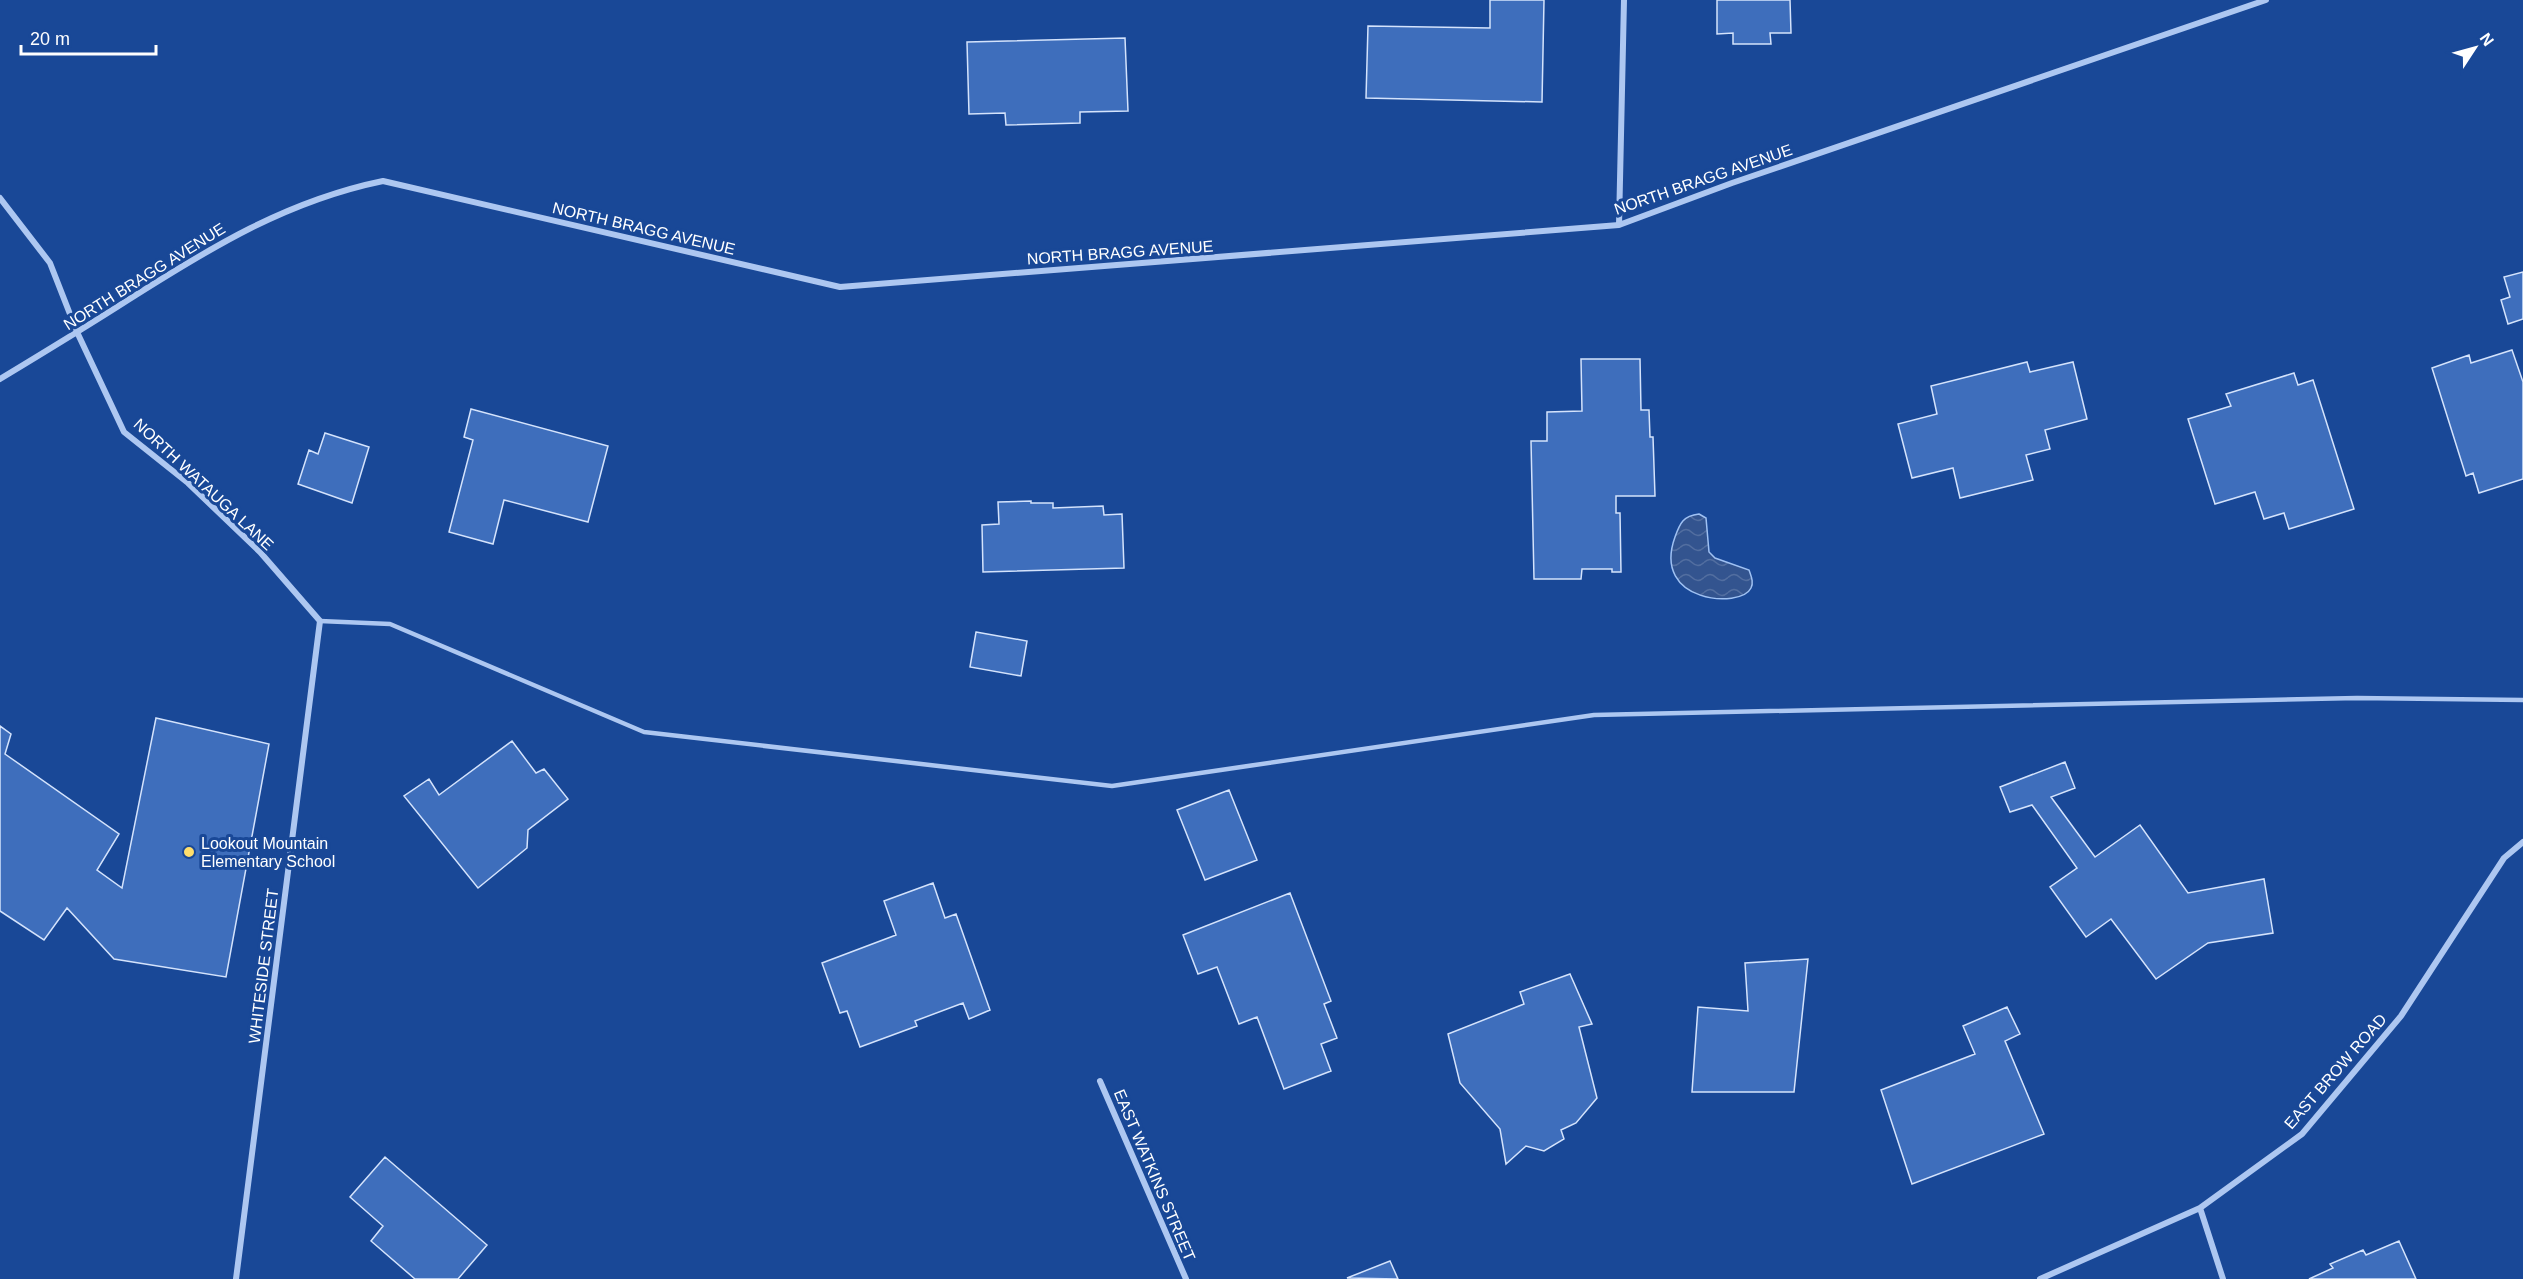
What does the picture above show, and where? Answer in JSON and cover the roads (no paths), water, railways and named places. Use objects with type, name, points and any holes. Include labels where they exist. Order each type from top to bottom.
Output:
[{"type":"street","points":[[1619,225],[1624,0]]},
{"type":"street","name":"NORTH BRAGG AVENUE","points":[[0,379],[214,246],[270,217],[346,189],[383,181],[840,287],[1619,225],[1743,179],[2266,0]]},
{"type":"street","name":"NORTH WATAUGA LANE","points":[[0,198],[50,263],[77,332],[124,432],[188,483],[260,552],[320,621]]},
{"type":"street","name":"WHITESIDE STREET","points":[[236,1279],[320,621]]},
{"type":"street","name":"EAST BROW ROAD","points":[[2040,1279],[2200,1208],[2302,1134],[2401,1017],[2504,858],[2523,842]]},
{"type":"street","name":"EAST WATKINS STREET","points":[[1100,1081],[1186,1279]]},
{"type":"street","points":[[2200,1208],[2223,1279]]},
{"type":"lane","points":[[320,621],[390,624],[644,732],[1112,786],[1594,715],[2357,698],[2523,700]]},
{"type":"water","points":[[1699,514],[1706,518],[1709,552],[1715,558],[1749,570],[1752,586],[1744,595],[1716,598],[1700,595],[1686,588],[1675,576],[1671,559],[1675,537],[1686,518]]},
{"type":"place","name":"Lookout Mountain Elementary School","points":[[189,852]]}]
